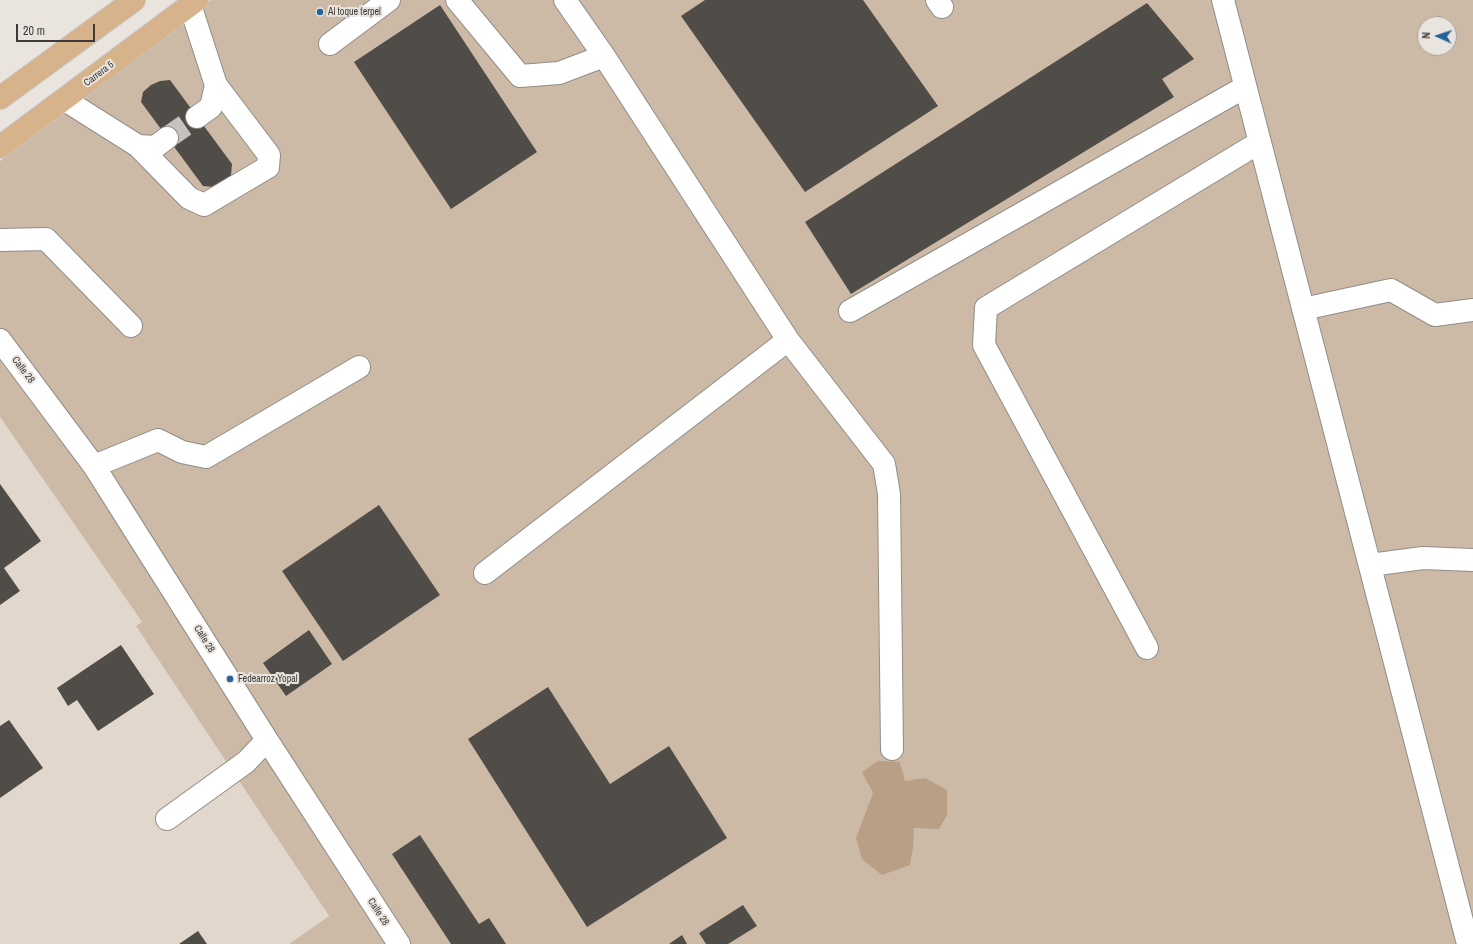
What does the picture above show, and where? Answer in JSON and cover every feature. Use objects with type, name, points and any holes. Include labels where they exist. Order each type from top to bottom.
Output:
[{"type":"main road","points":[[0,98],[134,0]]},
{"type":"main road","name":"Carrera 5","points":[[0,147],[65,100],[194,2]]},
{"type":"street","points":[[330,44],[389,0]]},
{"type":"street","points":[[457,0],[520,76],[558,73],[604,56]]},
{"type":"street","points":[[1223,0],[1467,940]]},
{"type":"street","points":[[65,100],[138,146],[189,198],[204,205],[268,168],[269,155],[216,85],[194,2]]},
{"type":"street","points":[[571,2],[604,56],[788,340],[884,464],[889,494],[892,749]]},
{"type":"street","points":[[197,117],[211,107],[216,85]]},
{"type":"street","points":[[850,311],[1245,87]]},
{"type":"street","points":[[138,146],[155,147],[167,138]]},
{"type":"street","points":[[1147,648],[984,345],[986,308],[1260,142]]},
{"type":"street","points":[[0,240],[46,239],[131,326]]},
{"type":"street","points":[[1303,309],[1391,290],[1435,315],[1473,310]]},
{"type":"street","name":"Calle 28","points":[[0,340],[94,466],[399,944]]},
{"type":"street","points":[[486,573],[788,340]]},
{"type":"street","points":[[94,466],[158,440],[182,452],[206,457],[359,367]]},
{"type":"street","points":[[1370,565],[1423,558],[1473,560]]},
{"type":"street","points":[[167,819],[246,762],[268,740]]},
{"type":"shaded area","points":[[211,0],[1473,0],[1473,944],[289,944],[329,916],[136,626],[142,622],[0,417],[0,161]]},
{"type":"shaded area","points":[[0,417],[142,622],[137,626],[329,916],[289,944],[0,944]]},
{"type":"shaded area","points":[[878,761],[900,762],[905,781],[925,778],[947,790],[947,815],[939,829],[914,828],[910,865],[882,875],[862,859],[856,838],[873,793],[862,772]]},
{"type":"building","points":[[705,0],[863,0],[938,106],[805,192],[681,16]]},
{"type":"building","points":[[1147,3],[1194,59],[1162,79],[1174,97],[851,294],[805,222]]},
{"type":"building","points":[[440,5],[537,152],[451,209],[354,62]]},
{"type":"building","points":[[170,80],[232,164],[231,175],[224,183],[213,187],[203,186],[141,102],[143,92],[151,85],[160,81]]},
{"type":"building","points":[[0,484],[41,541],[4,568],[20,591],[0,605]]},
{"type":"building","points":[[379,505],[440,595],[343,661],[282,571]]},
{"type":"building","points":[[309,630],[332,664],[286,696],[263,663]]},
{"type":"building","points":[[121,645],[154,694],[98,731],[77,700],[68,706],[57,688]]},
{"type":"building","points":[[548,687],[610,784],[669,746],[727,838],[587,927],[468,739]]},
{"type":"building","points":[[9,720],[43,768],[0,798],[0,726]]},
{"type":"building","points":[[420,835],[479,924],[489,918],[506,944],[451,944],[392,854]]},
{"type":"building","points":[[743,905],[757,926],[728,944],[706,944],[699,933]]},
{"type":"building","points":[[198,931],[207,944],[179,944]]},
{"type":"building","points":[[682,935],[687,944],[669,944]]},
{"type":"tunnel","points":[[167,138],[197,117]]},
{"type":"place","name":"Al toque terpel","points":[[320,12]]},
{"type":"place","name":"Fedearroz Yopal","points":[[230,679]]}]
